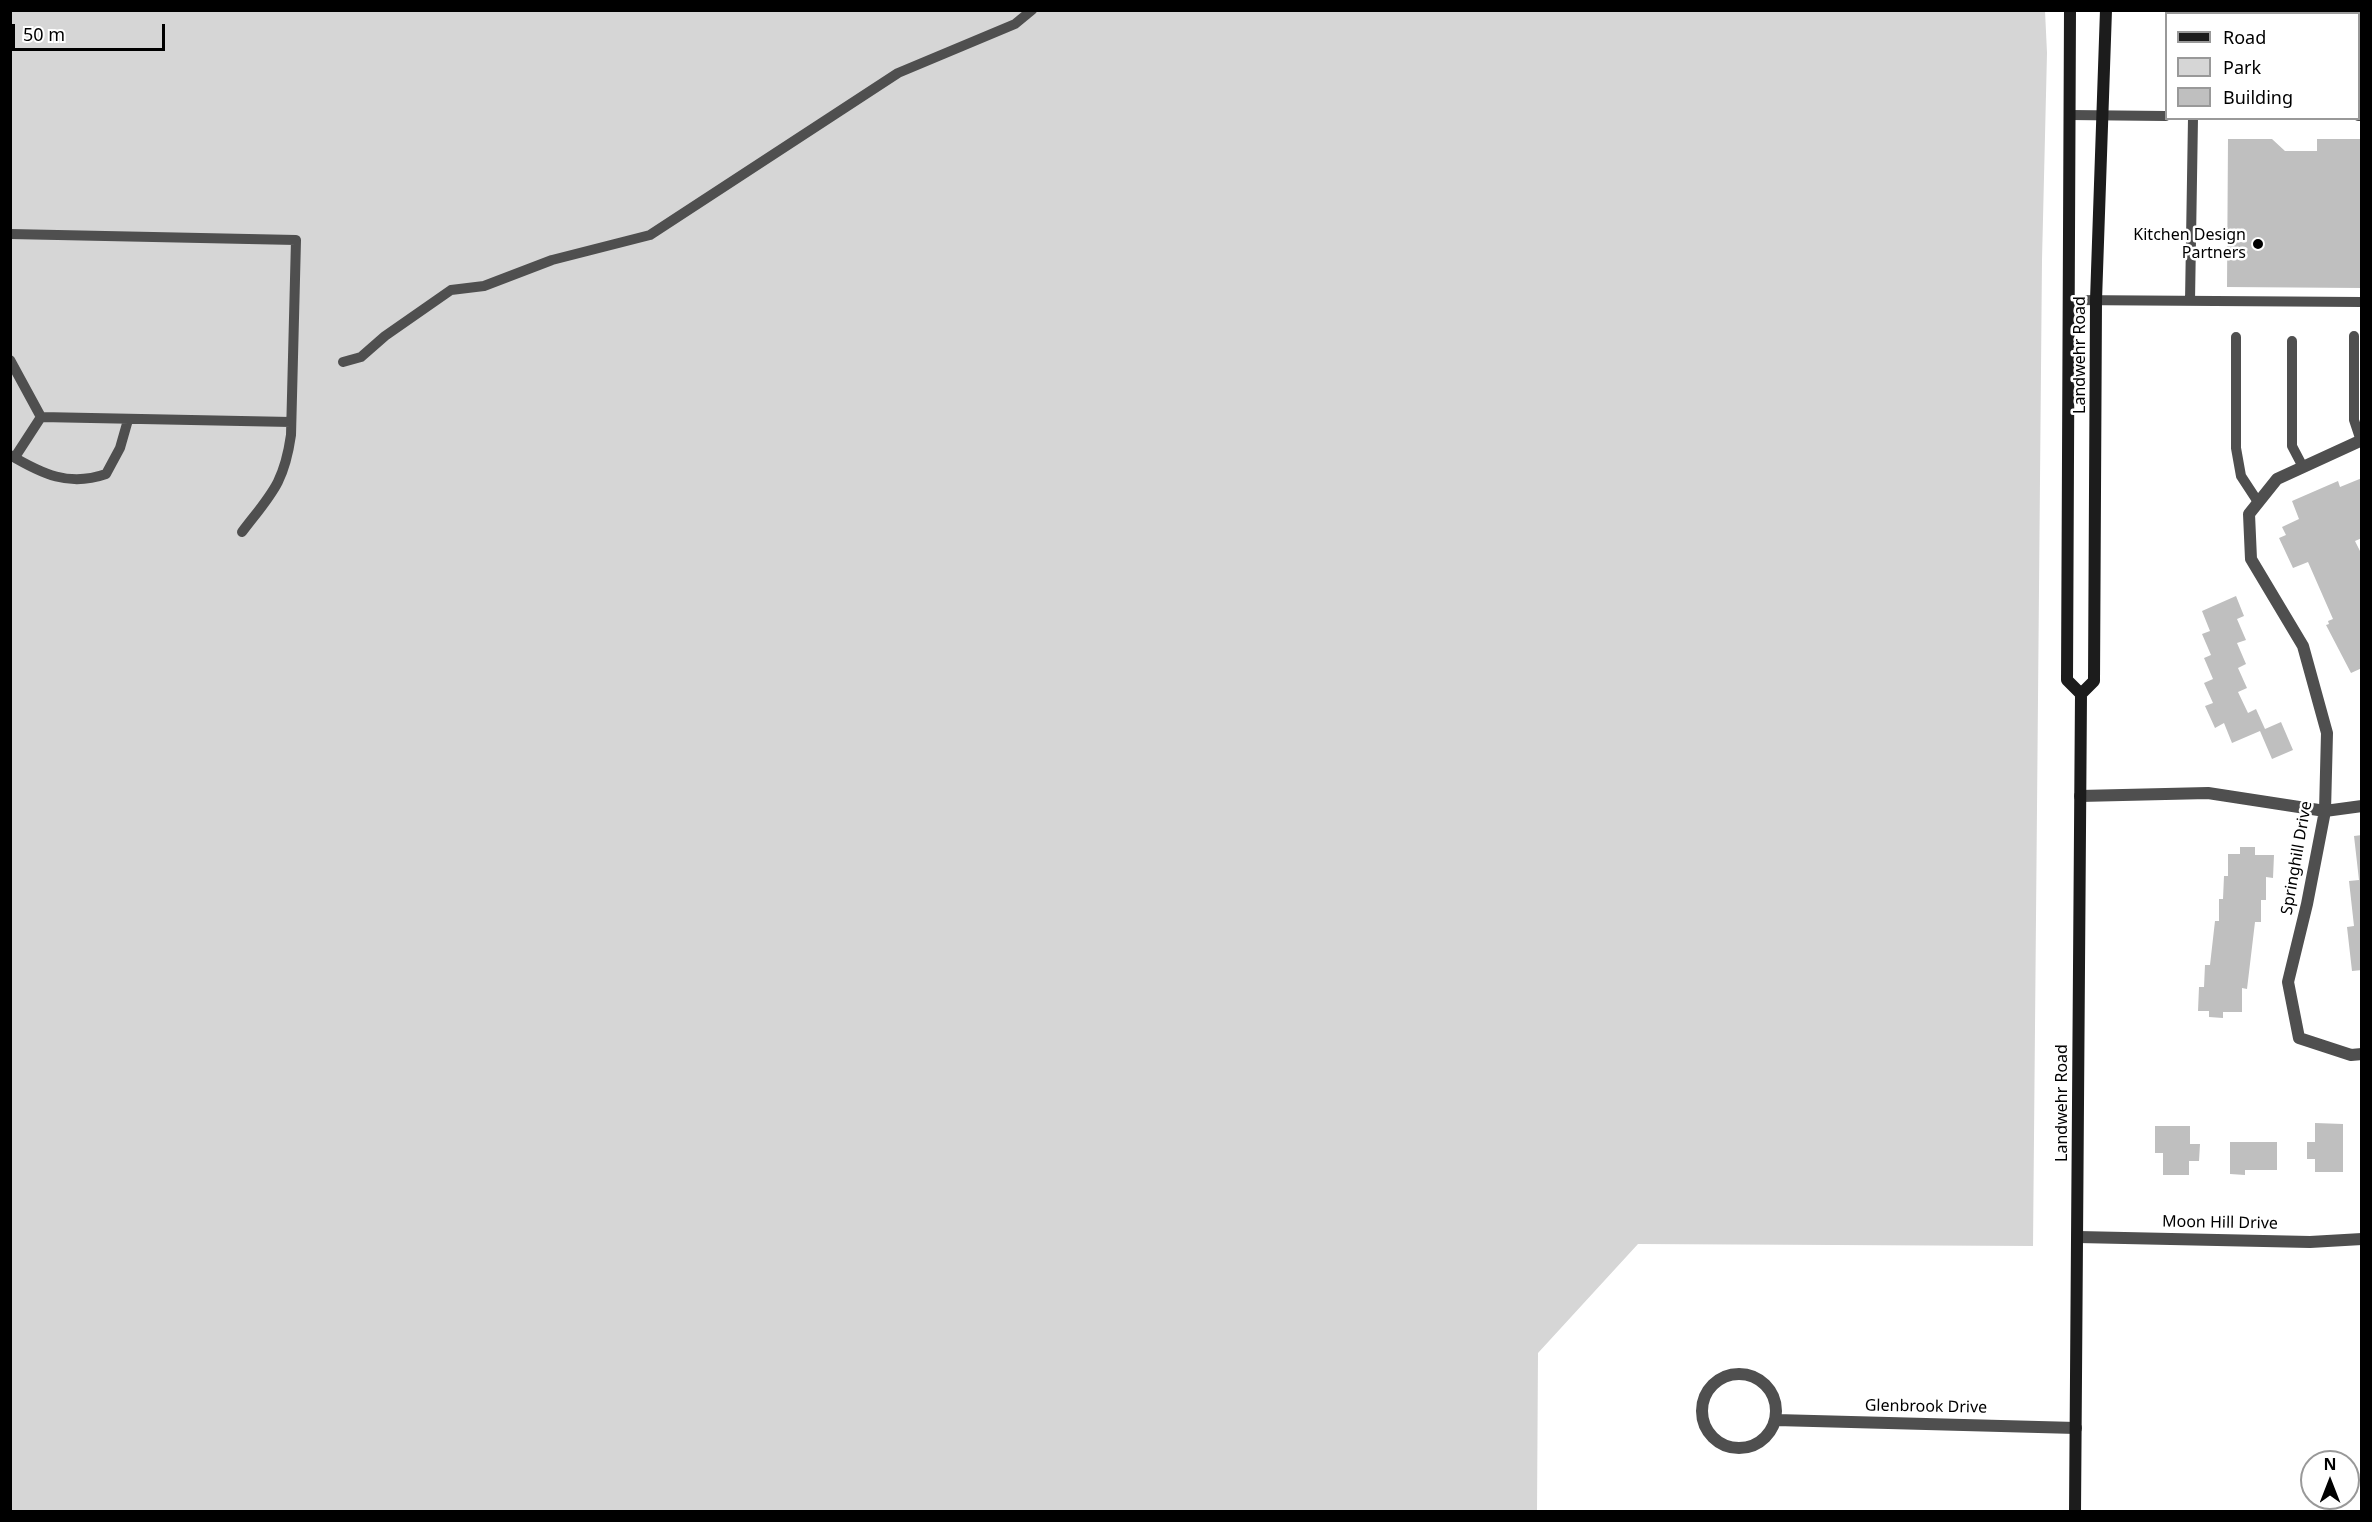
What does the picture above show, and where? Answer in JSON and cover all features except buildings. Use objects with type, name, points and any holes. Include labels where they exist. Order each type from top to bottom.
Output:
[{"type":"main road","name":"Landwehr Road","points":[[2070,10],[2067,680],[2081,694]]},
{"type":"main road","name":"Landwehr Road","points":[[2075,1512],[2081,694],[2094,681],[2096,300],[2106,10]]},
{"type":"street","name":"Springhill Drive","points":[[2361,441],[2277,479],[2249,514],[2251,560],[2303,646],[2327,733],[2325,810],[2307,904],[2288,982],[2299,1038],[2351,1055],[2361,1054]]},
{"type":"street","points":[[2080,796],[2208,793],[2325,810],[2361,806]]},
{"type":"street","name":"Moon Hill Drive","points":[[2078,1237],[2310,1242],[2361,1239]]},
{"type":"street","points":[[1746,1374],[1758,1378],[1774,1396],[1776,1420],[1762,1441],[1750,1446],[1732,1447],[1715,1440],[1707,1430],[1702,1406],[1712,1384],[1722,1377],[1746,1374]]},
{"type":"street","name":"Glenbrook Drive","points":[[1776,1420],[2076,1428]]},
{"type":"lane","points":[[343,362],[361,357],[385,336],[451,290],[484,286],[552,260],[650,235],[898,73],[1015,24],[1032,10]]},
{"type":"lane","points":[[2070,115],[2165,116]]},
{"type":"lane","points":[[2190,301],[2193,120]]},
{"type":"lane","points":[[10,234],[296,240],[291,422],[286,466],[282,476],[242,532]]},
{"type":"lane","points":[[2069,300],[2361,302]]},
{"type":"lane","points":[[2354,336],[2354,420],[2361,441]]},
{"type":"lane","points":[[2236,337],[2236,448],[2241,476],[2258,502]]},
{"type":"lane","points":[[2292,341],[2292,446],[2303,467]]},
{"type":"lane","points":[[10,360],[41,417]]},
{"type":"lane","points":[[41,417],[291,422]]},
{"type":"lane","points":[[41,417],[13,456],[35,470],[58,479],[88,480],[105,474],[120,448],[128,420]]},
{"type":"green space","points":[[10,11],[2045,11],[2047,53],[2042,260],[2033,1246],[1638,1244],[1538,1353],[1537,1511],[11,1511]]},
{"type":"place","name":"Kitchen Design Partners","points":[[2258,244]]}]
